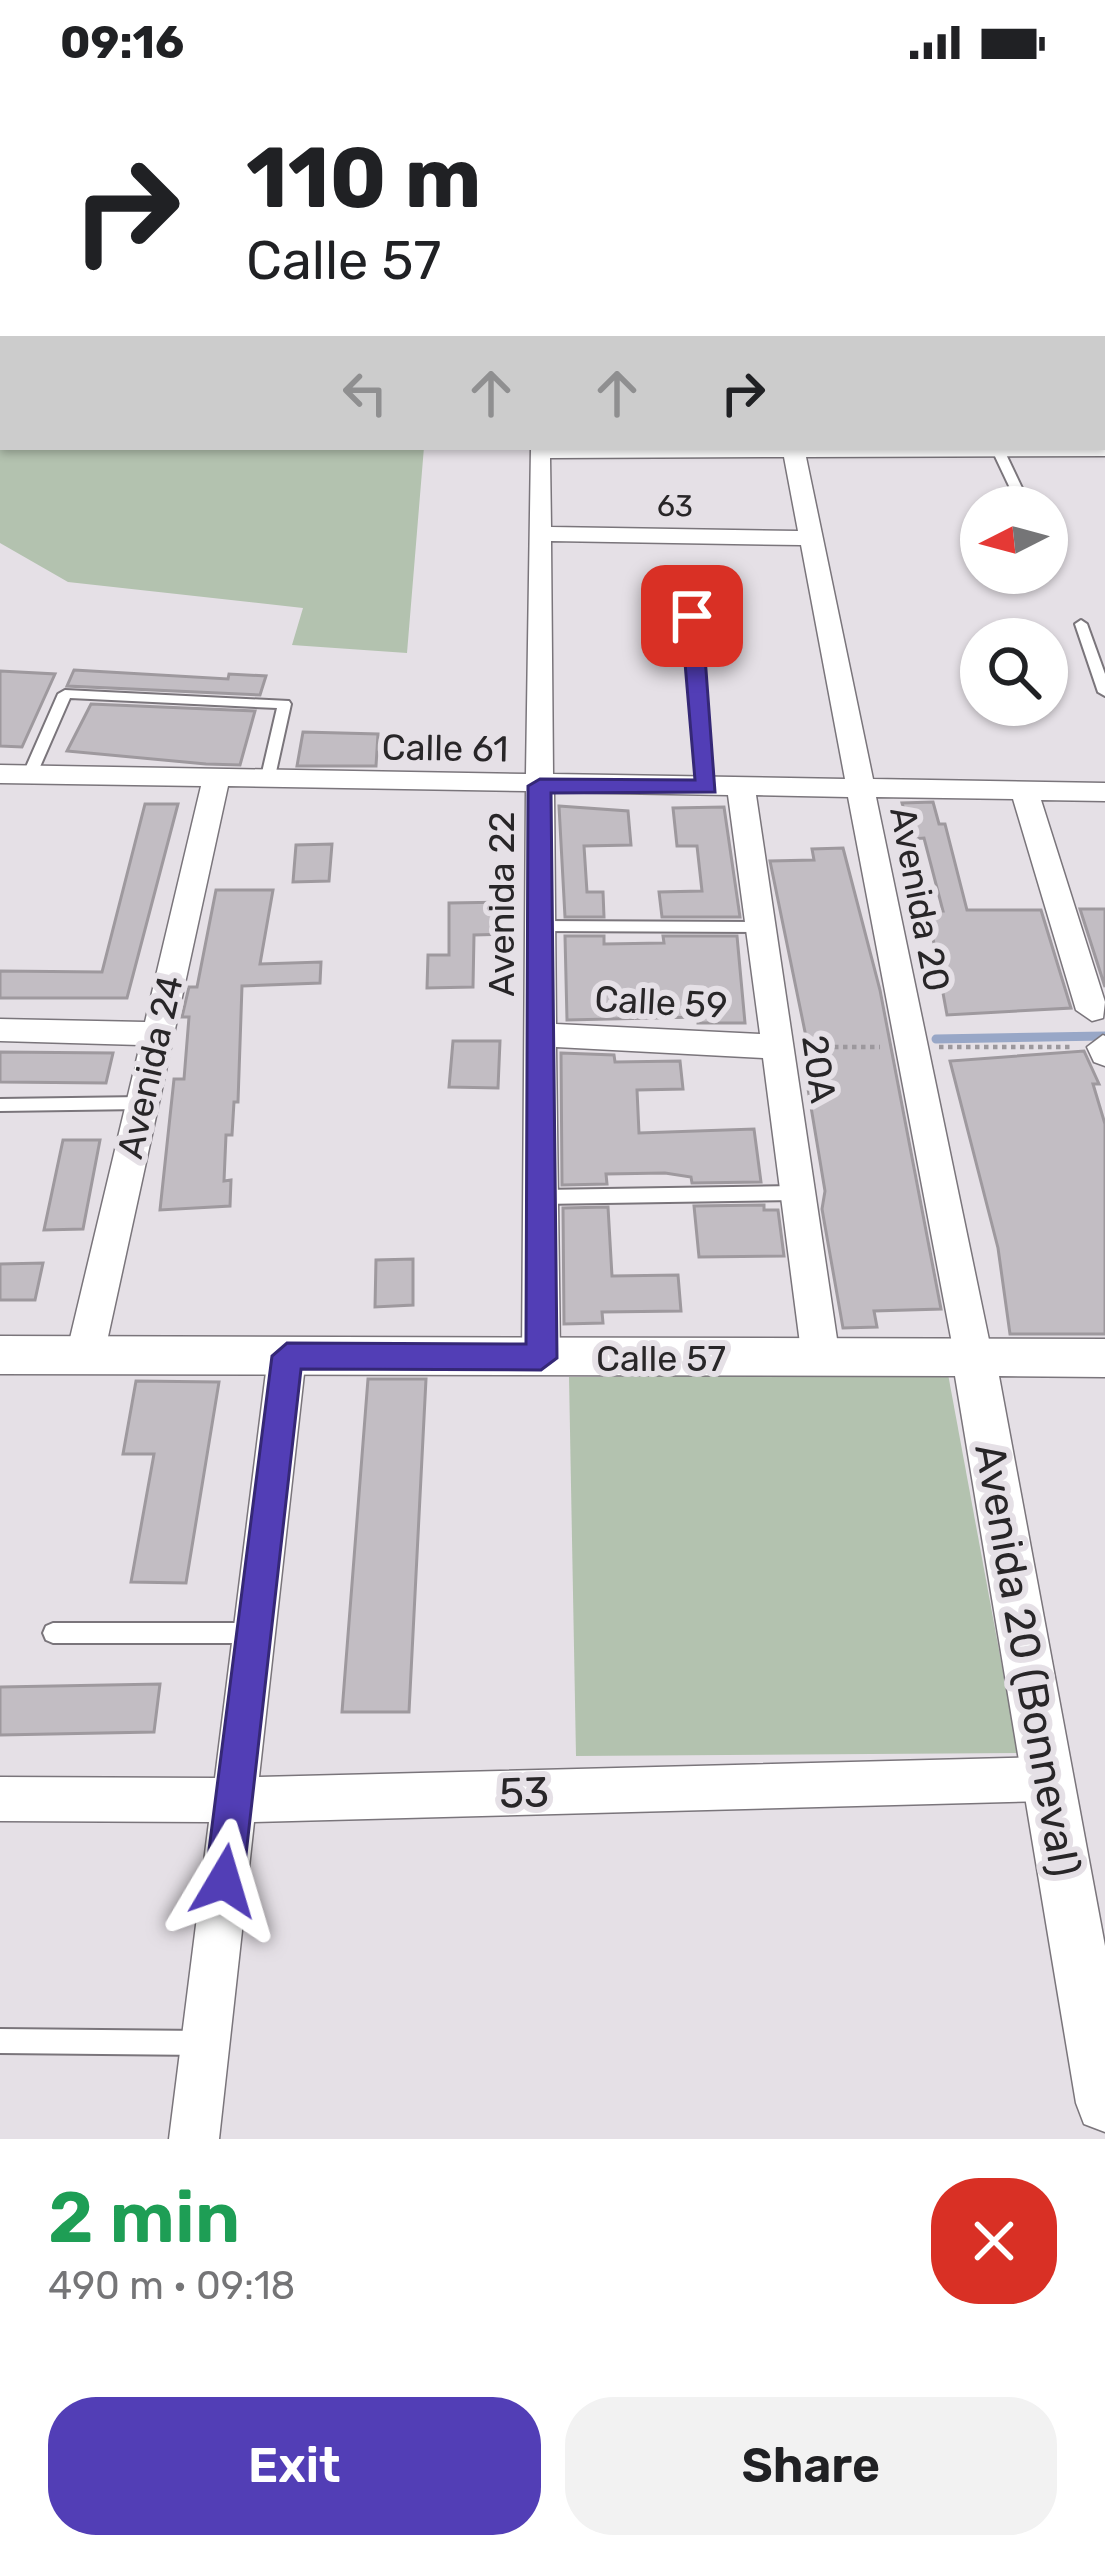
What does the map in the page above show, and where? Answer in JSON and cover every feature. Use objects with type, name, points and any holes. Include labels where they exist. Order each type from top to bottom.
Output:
[{"type":"street","points":[[794,452],[998,450]]},
{"type":"street","name":"Avenida 22","points":[[541,1358],[538,451],[794,452]]},
{"type":"street","name":"Avenida 20","points":[[794,452],[974,1360]]},
{"type":"street","name":"63","points":[[539,534],[811,538]]},
{"type":"street","name":"Calle 61","points":[[15,775],[1105,791]]},
{"type":"street","name":"Avenida 24","points":[[85,1355],[216,779]]},
{"type":"street","name":"20A","points":[[741,789],[821,1359]]},
{"type":"street","points":[[1024,791],[1092,1010]]},
{"type":"street","points":[[0,1030],[158,1034]]},
{"type":"street","name":"Calle 59","points":[[540,1035],[778,1047]]},
{"type":"street","name":"Calle 57","points":[[0,1354],[1105,1358]]},
{"type":"street","points":[[194,2139],[287,1356]]},
{"type":"street","name":"Avenida 20 (Bonneval)","points":[[974,1360],[1105,2103]]},
{"type":"street","name":"53","points":[[0,1799],[234,1800],[1048,1779]]},
{"type":"lane","points":[[998,450],[1014,486]]},
{"type":"lane","points":[[692,616],[707,787]]},
{"type":"lane","points":[[1081,624],[1105,692]]},
{"type":"lane","points":[[15,775],[65,694],[284,704],[267,781]]},
{"type":"lane","points":[[540,926],[759,927]]},
{"type":"lane","points":[[0,1105],[142,1103]]},
{"type":"lane","points":[[541,1197],[796,1193]]},
{"type":"lane","points":[[53,1634],[254,1633]]},
{"type":"lane","points":[[0,2041],[205,2044]]},
{"type":"green space","points":[[0,450],[424,450],[407,653],[292,645],[303,608],[68,582],[0,543]]},
{"type":"green space","points":[[948,1374],[1018,1753],[576,1756],[569,1377]]},
{"type":"building","points":[[74,670],[228,679],[229,674],[266,676],[260,695],[67,686]]},
{"type":"building","points":[[0,671],[55,674],[22,747],[0,746]]},
{"type":"building","points":[[91,704],[255,711],[240,765],[206,764],[67,751]]},
{"type":"building","points":[[303,732],[378,734],[376,766],[297,766]]},
{"type":"building","points":[[933,802],[939,824],[945,824],[967,910],[1041,910],[1071,1008],[947,1015],[928,911],[943,911],[924,838],[912,839],[902,803]]},
{"type":"building","points":[[145,804],[178,804],[127,998],[0,998],[0,971],[102,972]]},
{"type":"building","points":[[559,806],[628,811],[631,845],[584,846],[587,892],[603,892],[604,917],[565,917]]},
{"type":"building","points":[[724,807],[740,917],[662,917],[659,892],[702,891],[697,846],[677,846],[673,808]]},
{"type":"building","points":[[332,844],[329,881],[293,882],[296,845]]},
{"type":"building","points":[[843,848],[880,990],[941,1309],[874,1311],[877,1327],[843,1328],[822,1209],[825,1191],[808,1089],[808,1066],[812,1066],[770,861],[814,860],[812,849]]},
{"type":"building","points":[[216,890],[273,890],[260,964],[321,962],[320,983],[242,986],[238,1102],[234,1102],[232,1135],[226,1135],[224,1181],[231,1180],[230,1206],[160,1210],[174,1079],[184,1079],[189,1017],[182,1017],[189,987],[197,987]]},
{"type":"building","points":[[510,902],[511,934],[474,935],[473,987],[427,988],[428,955],[449,955],[449,903]]},
{"type":"building","points":[[1080,909],[1105,909],[1105,987]]},
{"type":"building","points":[[565,936],[604,936],[604,944],[664,943],[663,936],[737,936],[745,1023],[698,1023],[698,1017],[567,1020]]},
{"type":"building","points":[[453,1041],[500,1041],[498,1088],[449,1087]]},
{"type":"building","points":[[1084,1051],[1099,1084],[1093,1084],[1105,1124],[1105,1334],[1010,1334],[998,1248],[950,1061]]},
{"type":"building","points":[[0,1052],[113,1053],[106,1083],[0,1082]]},
{"type":"building","points":[[561,1053],[614,1055],[615,1062],[680,1061],[683,1089],[637,1090],[639,1133],[754,1129],[761,1182],[692,1183],[691,1177],[665,1173],[606,1174],[607,1184],[562,1185]]},
{"type":"building","points":[[63,1140],[100,1140],[83,1229],[44,1230]]},
{"type":"building","points":[[764,1205],[764,1210],[778,1210],[784,1256],[699,1257],[694,1206]]},
{"type":"building","points":[[608,1207],[612,1276],[678,1275],[681,1311],[602,1312],[603,1323],[564,1324],[563,1208]]},
{"type":"building","points":[[413,1259],[413,1305],[375,1307],[376,1260]]},
{"type":"building","points":[[43,1263],[35,1300],[0,1300],[0,1264]]},
{"type":"building","points":[[368,1379],[426,1379],[409,1712],[342,1712]]},
{"type":"building","points":[[136,1381],[219,1382],[186,1583],[131,1582],[154,1454],[123,1454]]},
{"type":"building","points":[[160,1684],[154,1732],[0,1735],[0,1687]]},
{"type":"waterway","points":[[936,1039],[1105,1036],[1093,1036]]},
{"type":"route","points":[[224,1881],[287,1356],[541,1358],[540,786],[707,787],[692,616]]}]
